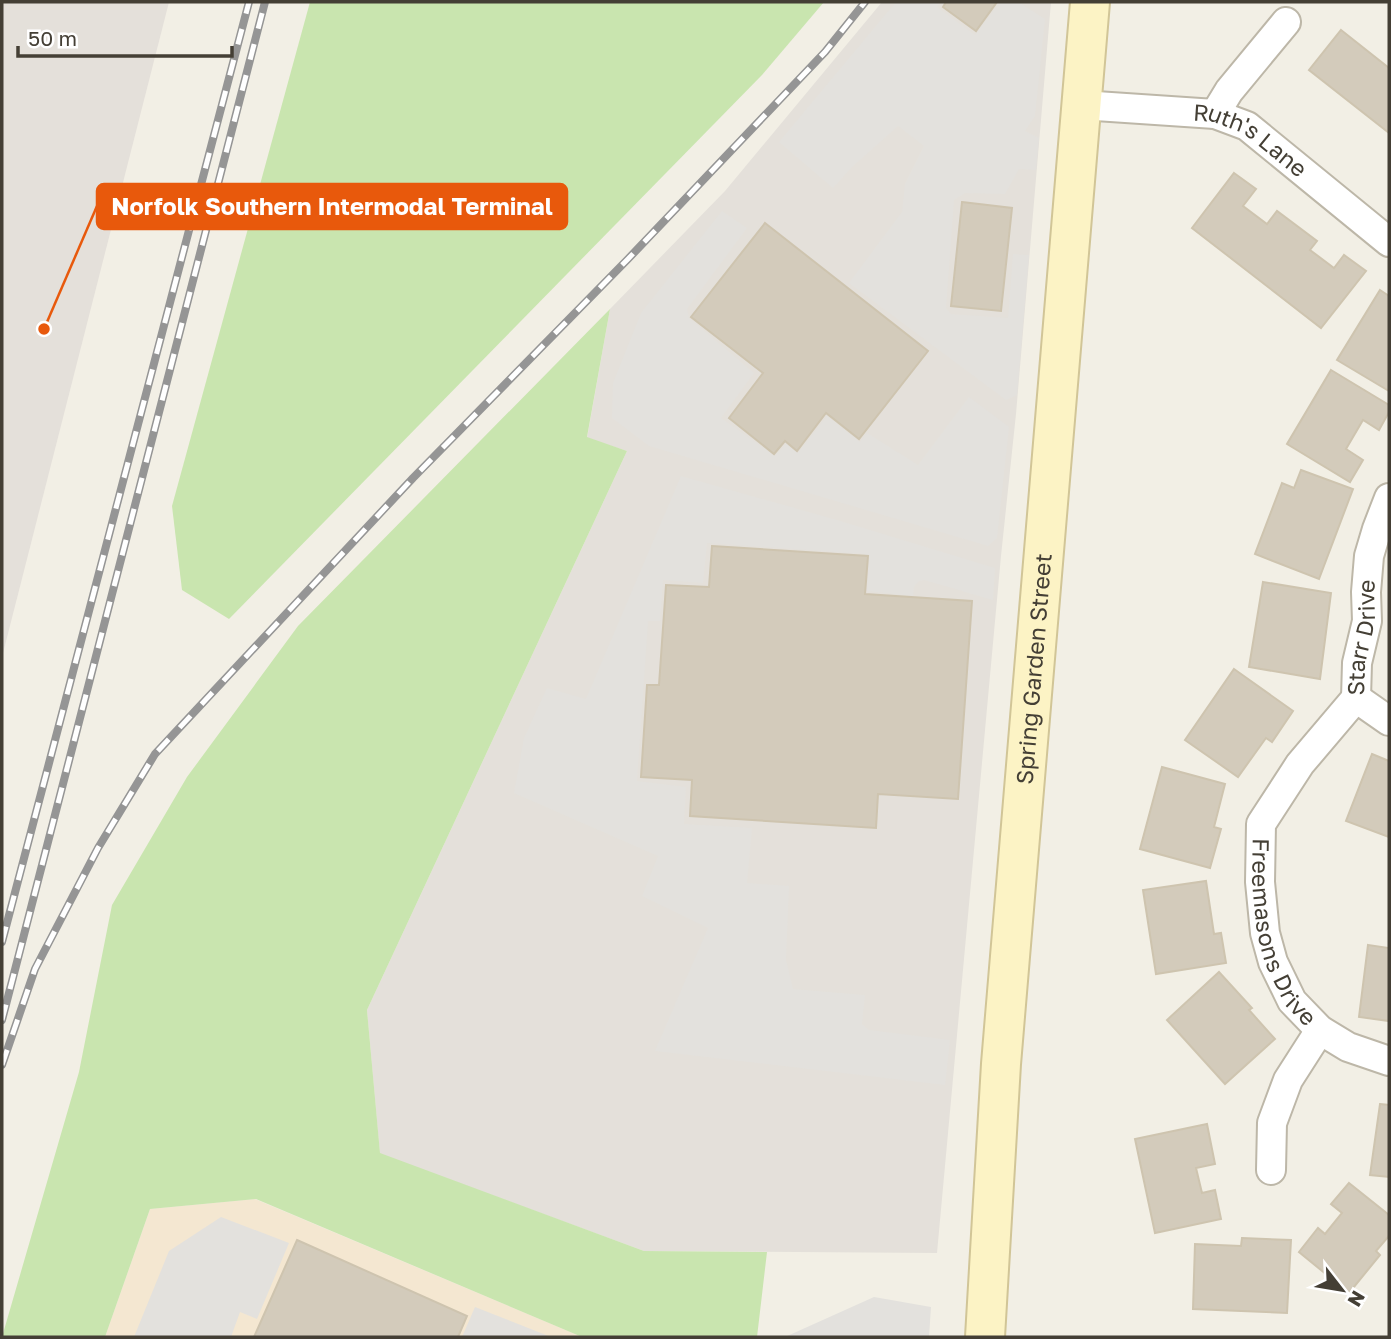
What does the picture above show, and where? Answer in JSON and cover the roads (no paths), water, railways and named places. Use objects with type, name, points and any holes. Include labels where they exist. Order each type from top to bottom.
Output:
[{"type":"main road","name":"Spring Garden Street","points":[[985,1337],[1001,1064],[1090,2]]},
{"type":"street","points":[[1215,114],[1229,91],[1286,22]]},
{"type":"street","name":"Ruth's Lane","points":[[1081,105],[1215,114],[1247,126],[1389,242]]},
{"type":"street","name":"Starr Drive","points":[[1389,498],[1370,556],[1366,592],[1367,621],[1357,663],[1356,698],[1389,721]]},
{"type":"street","name":"Freemasons Drive","points":[[1356,698],[1300,764],[1261,824],[1260,882],[1265,933],[1273,962],[1292,1001],[1320,1030],[1348,1046],[1389,1061]]},
{"type":"street","points":[[1271,1170],[1272,1123],[1288,1080],[1320,1030]]},
{"type":"railway","points":[[2,942],[249,2]]},
{"type":"railway","points":[[2,1020],[265,2]]},
{"type":"railway","points":[[2,1065],[35,969],[98,848],[155,754],[413,478],[628,259],[825,52],[865,2]]},
{"type":"place","name":"Norfolk Southern Intermodal Terminal","points":[[44,329]]}]
